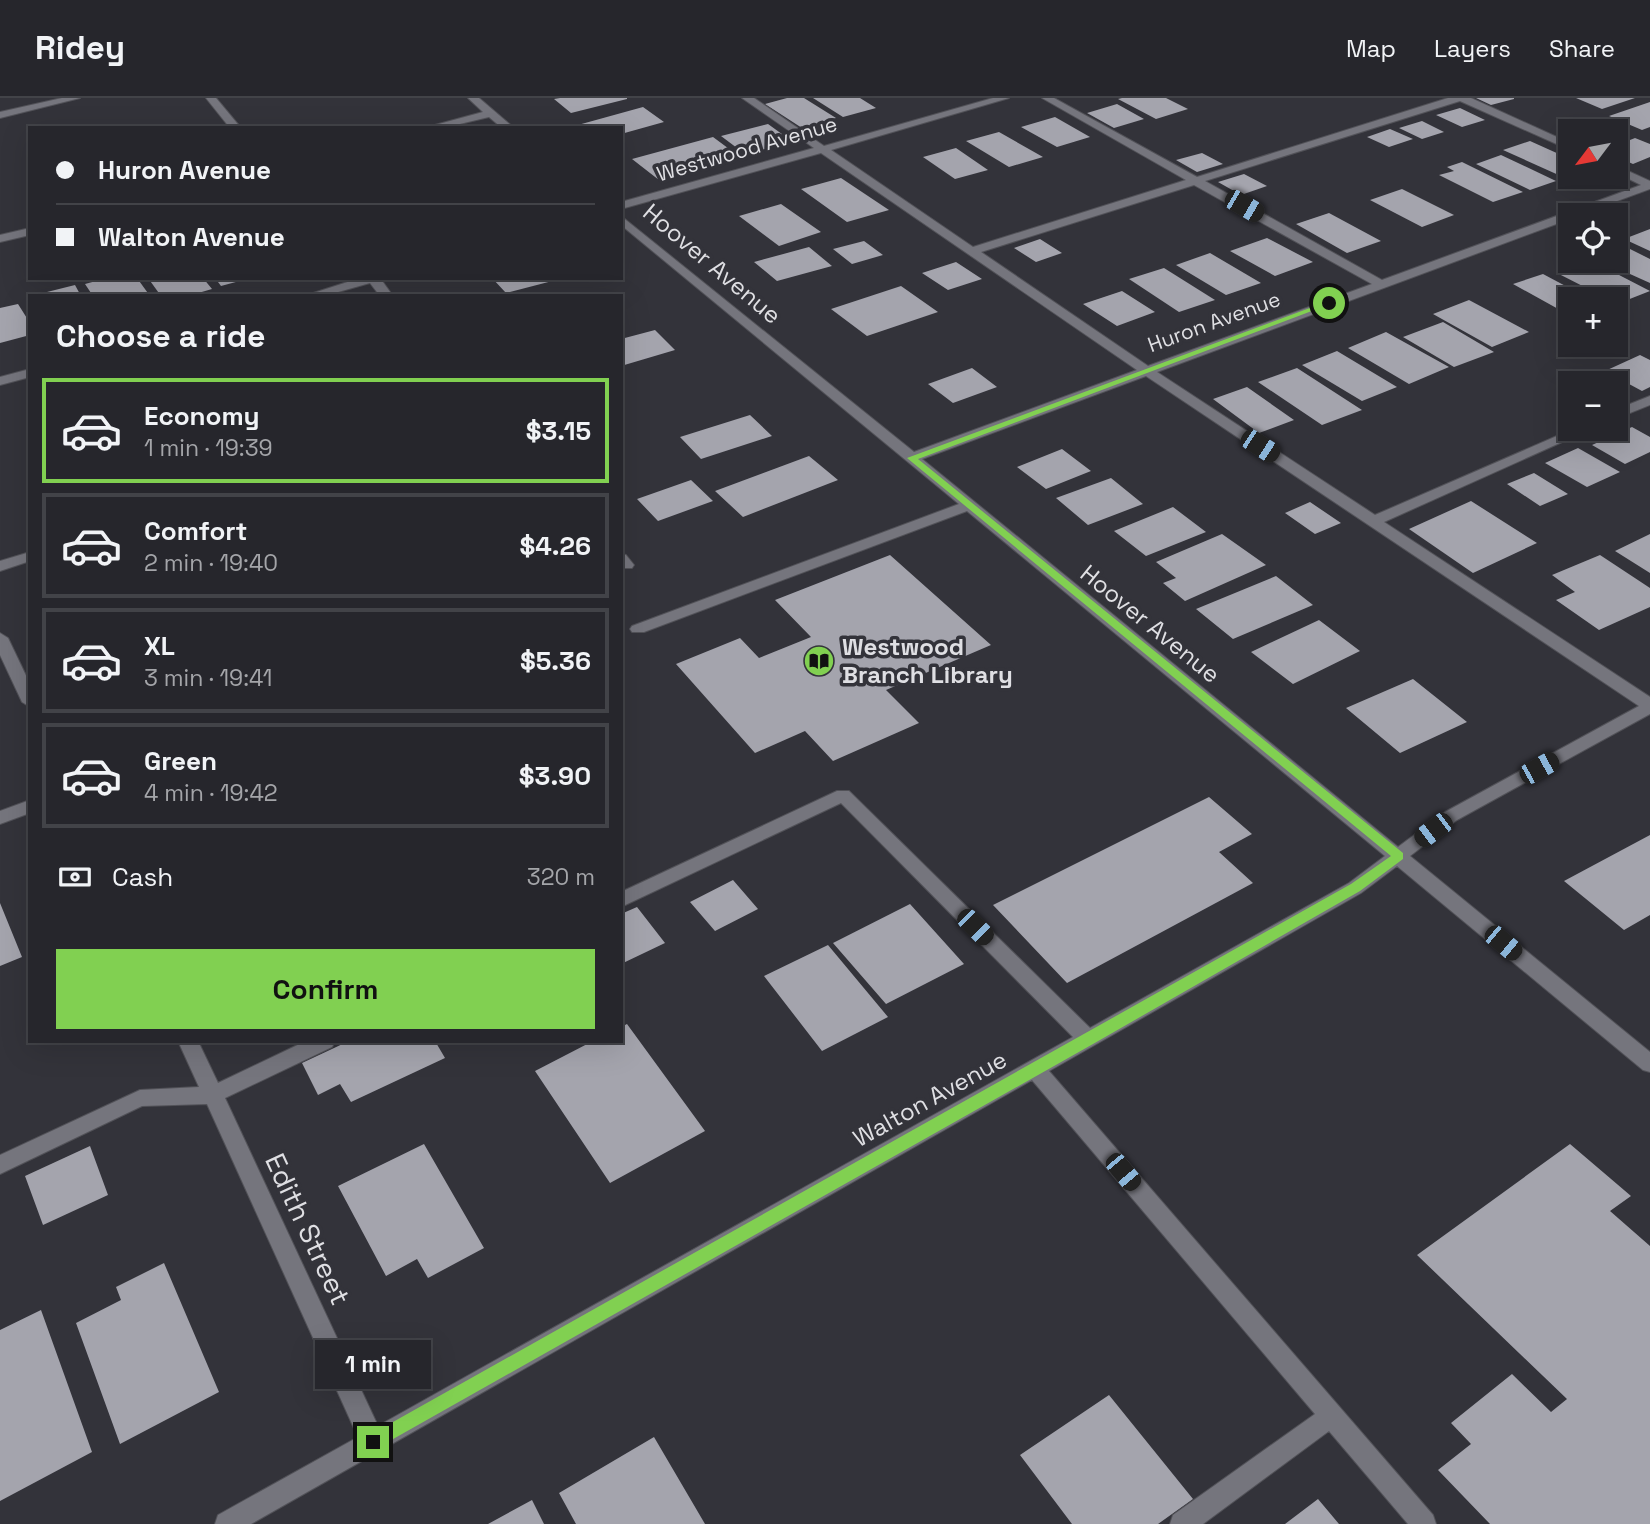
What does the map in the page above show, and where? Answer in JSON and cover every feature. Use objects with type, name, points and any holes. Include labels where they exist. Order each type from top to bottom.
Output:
[{"type":"street","points":[[0,115],[75,98]]},
{"type":"street","points":[[211,98],[234,126]]},
{"type":"street","points":[[473,98],[507,126]]},
{"type":"street","points":[[747,98],[1147,371],[1650,706]]},
{"type":"street","name":"Westwood Avenue","points":[[623,205],[1004,98]]},
{"type":"street","points":[[1047,98],[1381,284]]},
{"type":"street","points":[[972,251],[1458,98]]},
{"type":"street","points":[[1463,98],[1558,142]]},
{"type":"street","points":[[437,126],[491,113]]},
{"type":"street","points":[[1628,174],[1650,185]]},
{"type":"street","name":"Huron Avenue","points":[[911,458],[1650,185]]},
{"type":"street","name":"Hoover Avenue","points":[[623,221],[1650,1064]]},
{"type":"street","points":[[0,239],[28,232]]},
{"type":"street","points":[[317,294],[366,280]]},
{"type":"street","points":[[375,280],[385,294]]},
{"type":"street","points":[[0,381],[28,374]]},
{"type":"street","points":[[1628,409],[1650,400]]},
{"type":"street","points":[[1374,521],[1558,440]]},
{"type":"street","points":[[638,629],[969,505]]},
{"type":"street","points":[[0,566],[28,557]]},
{"type":"street","points":[[0,638],[28,698]]},
{"type":"street","name":"Walton Avenue","points":[[227,1524],[1355,888],[1451,816],[1650,706]]},
{"type":"street","points":[[623,899],[843,795],[1089,1040]]},
{"type":"street","points":[[0,818],[28,807]]},
{"type":"street","name":"Edith Street","points":[[189,1043],[373,1442]]},
{"type":"street","points":[[0,1165],[140,1098],[212,1095],[321,1043]]},
{"type":"street","points":[[1036,1070],[1424,1524]]},
{"type":"street","points":[[1182,1524],[1331,1416]]},
{"type":"building","points":[[787,98],[804,98],[836,118],[802,128],[765,104]]},
{"type":"building","points":[[813,98],[860,98],[876,108],[843,117]]},
{"type":"building","points":[[1166,98],[1188,109],[1156,119],[1118,99]]},
{"type":"building","points":[[1476,98],[1514,98],[1514,99],[1491,105]]},
{"type":"building","points":[[1576,98],[1635,98],[1602,109]]},
{"type":"building","points":[[554,99],[627,99],[571,113]]},
{"type":"building","points":[[1650,102],[1650,127],[1642,130],[1628,124],[1628,119],[1609,116]]},
{"type":"building","points":[[1117,104],[1144,119],[1114,128],[1087,113]]},
{"type":"building","points":[[643,107],[664,122],[623,133],[623,126],[574,126]]},
{"type":"building","points":[[1460,108],[1485,120],[1462,127],[1436,115]]},
{"type":"building","points":[[1055,117],[1090,137],[1057,147],[1021,127]]},
{"type":"building","points":[[1422,121],[1444,132],[1422,139],[1399,128]]},
{"type":"building","points":[[768,124],[793,142],[745,154],[721,136]]},
{"type":"building","points":[[1390,129],[1413,139],[1389,147],[1367,137]]},
{"type":"building","points":[[999,132],[1043,157],[1009,167],[966,141]]},
{"type":"building","points":[[713,137],[740,157],[659,180],[632,159]]},
{"type":"building","points":[[1635,138],[1650,144],[1650,157],[1633,164],[1628,162],[1628,141]]},
{"type":"building","points":[[1530,141],[1558,154],[1558,175],[1503,150]]},
{"type":"building","points":[[956,148],[988,170],[955,179],[923,157]]},
{"type":"building","points":[[1202,153],[1223,164],[1197,172],[1176,160]]},
{"type":"building","points":[[1501,155],[1556,181],[1530,190],[1476,164]]},
{"type":"building","points":[[1462,162],[1523,192],[1493,202],[1439,175],[1454,171],[1447,167]]},
{"type":"building","points":[[1244,174],[1267,186],[1241,195],[1218,182]]},
{"type":"building","points":[[841,178],[889,210],[847,222],[801,189]]},
{"type":"building","points":[[1402,189],[1454,215],[1422,227],[1370,200]]},
{"type":"building","points":[[781,204],[821,232],[779,246],[739,216]]},
{"type":"building","points":[[1329,213],[1381,241],[1347,253],[1296,224]]},
{"type":"building","points":[[1650,229],[1650,251],[1628,241],[1628,237]]},
{"type":"building","points":[[1267,238],[1313,262],[1275,276],[1230,251]]},
{"type":"building","points":[[1040,239],[1062,253],[1036,262],[1014,248]]},
{"type":"building","points":[[864,241],[883,255],[852,264],[833,249]]},
{"type":"building","points":[[809,247],[832,266],[777,281],[754,262]]},
{"type":"building","points":[[1628,248],[1650,259],[1650,283],[1628,273]]},
{"type":"building","points":[[1210,253],[1261,283],[1226,295],[1176,265]]},
{"type":"building","points":[[956,262],[982,279],[948,290],[922,273]]},
{"type":"building","points":[[1164,268],[1215,300],[1179,312],[1129,279]]},
{"type":"building","points":[[1557,273],[1615,273],[1650,291],[1628,300],[1628,287],[1584,287]]},
{"type":"building","points":[[1543,274],[1567,287],[1558,287],[1558,309],[1513,284]]},
{"type":"building","points":[[100,280],[138,280],[149,294],[92,294],[85,284]]},
{"type":"building","points":[[149,280],[205,280],[212,289],[195,294],[160,294]]},
{"type":"building","points":[[216,280],[243,280],[221,286]]},
{"type":"building","points":[[494,280],[556,280],[506,293]]},
{"type":"building","points":[[75,285],[80,294],[39,294]]},
{"type":"building","points":[[901,286],[938,312],[867,336],[831,309]]},
{"type":"building","points":[[1122,291],[1155,312],[1117,326],[1083,304]]},
{"type":"building","points":[[1469,300],[1529,332],[1492,347],[1433,314]]},
{"type":"building","points":[[18,304],[28,320],[28,336],[0,343],[0,308]]},
{"type":"building","points":[[1443,322],[1494,352],[1454,367],[1403,337]]},
{"type":"building","points":[[655,330],[675,350],[623,365],[623,338]]},
{"type":"building","points":[[1386,332],[1449,367],[1409,384],[1348,348]]},
{"type":"building","points":[[1337,351],[1397,387],[1362,401],[1302,365]]},
{"type":"building","points":[[1640,355],[1650,360],[1650,387],[1642,391],[1628,383],[1628,371],[1605,371]]},
{"type":"building","points":[[972,368],[997,387],[953,403],[928,384]]},
{"type":"building","points":[[1297,368],[1362,410],[1322,425],[1258,382]]},
{"type":"building","points":[[1247,387],[1294,420],[1259,433],[1213,399]]},
{"type":"building","points":[[750,415],[772,436],[701,459],[680,437]]},
{"type":"building","points":[[1632,427],[1650,437],[1650,452],[1625,464],[1592,445],[1601,441],[1628,441],[1628,429]]},
{"type":"building","points":[[1578,448],[1620,472],[1587,487],[1545,463]]},
{"type":"building","points":[[1062,449],[1091,471],[1046,489],[1017,467]]},
{"type":"building","points":[[809,456],[838,480],[743,517],[715,491]]},
{"type":"building","points":[[1534,473],[1568,494],[1540,506],[1507,484]]},
{"type":"building","points":[[1111,478],[1143,504],[1088,525],[1056,498]]},
{"type":"building","points":[[691,480],[713,501],[658,521],[637,499]]},
{"type":"building","points":[[1471,501],[1537,543],[1473,573],[1409,529]]},
{"type":"building","points":[[1310,502],[1341,523],[1315,534],[1285,513]]},
{"type":"building","points":[[1173,507],[1206,532],[1146,556],[1114,531]]},
{"type":"building","points":[[1222,534],[1266,565],[1185,601],[1163,583],[1176,578],[1156,562]]},
{"type":"building","points":[[1650,534],[1650,573],[1615,551]]},
{"type":"building","name":"Westwood Branch Library","points":[[890,555],[991,645],[886,690],[919,723],[833,761],[805,731],[755,753],[676,664],[740,638],[759,658],[811,637],[775,600]]},
{"type":"building","points":[[1600,555],[1650,588],[1650,607],[1599,630],[1556,600],[1575,592],[1552,575]]},
{"type":"building","points":[[1276,576],[1313,605],[1233,639],[1196,609]]},
{"type":"building","points":[[1319,620],[1360,651],[1293,684],[1251,652]]},
{"type":"building","points":[[1413,679],[1467,722],[1400,753],[1346,708]]},
{"type":"building","points":[[1209,797],[1252,834],[1219,852],[1253,883],[1067,983],[993,905]]},
{"type":"building","points":[[1650,835],[1650,915],[1624,930],[1564,881]]},
{"type":"building","points":[[733,880],[758,909],[715,931],[690,902]]},
{"type":"building","points":[[0,903],[22,957],[0,966]]},
{"type":"building","points":[[910,904],[964,964],[886,1004],[833,943]]},
{"type":"building","points":[[637,907],[665,943],[623,963],[623,913]]},
{"type":"building","points":[[828,945],[888,1017],[822,1051],[764,976]]},
{"type":"building","points":[[627,1024],[705,1131],[610,1183],[535,1071],[589,1043],[623,1043],[623,1026]]},
{"type":"building","points":[[345,1043],[436,1043],[445,1058],[351,1102],[340,1084],[318,1095],[302,1063]]},
{"type":"building","points":[[424,1144],[484,1248],[428,1278],[417,1259],[386,1276],[338,1186]]},
{"type":"building","points":[[1570,1144],[1631,1196],[1610,1211],[1650,1246],[1650,1524],[1490,1524],[1438,1470],[1471,1444],[1451,1423],[1512,1374],[1551,1412],[1567,1399],[1417,1255]]},
{"type":"building","points":[[90,1146],[108,1195],[43,1225],[25,1176]]},
{"type":"building","points":[[164,1263],[219,1392],[120,1444],[76,1323],[121,1300],[116,1287]]},
{"type":"building","points":[[41,1310],[92,1452],[0,1501],[0,1330]]},
{"type":"building","points":[[1109,1395],[1193,1499],[1158,1524],[1072,1524],[1020,1455]]},
{"type":"building","points":[[654,1437],[705,1524],[576,1524],[559,1493]]},
{"type":"building","points":[[1318,1499],[1339,1524],[1285,1524]]},
{"type":"building","points":[[532,1500],[544,1524],[488,1524]]},
{"type":"place","name":"Westwood Branch Library","points":[[819,661]]},
{"type":"route","points":[[373,1442],[1089,1040],[1355,888],[1399,856],[911,458],[1329,303]]}]
